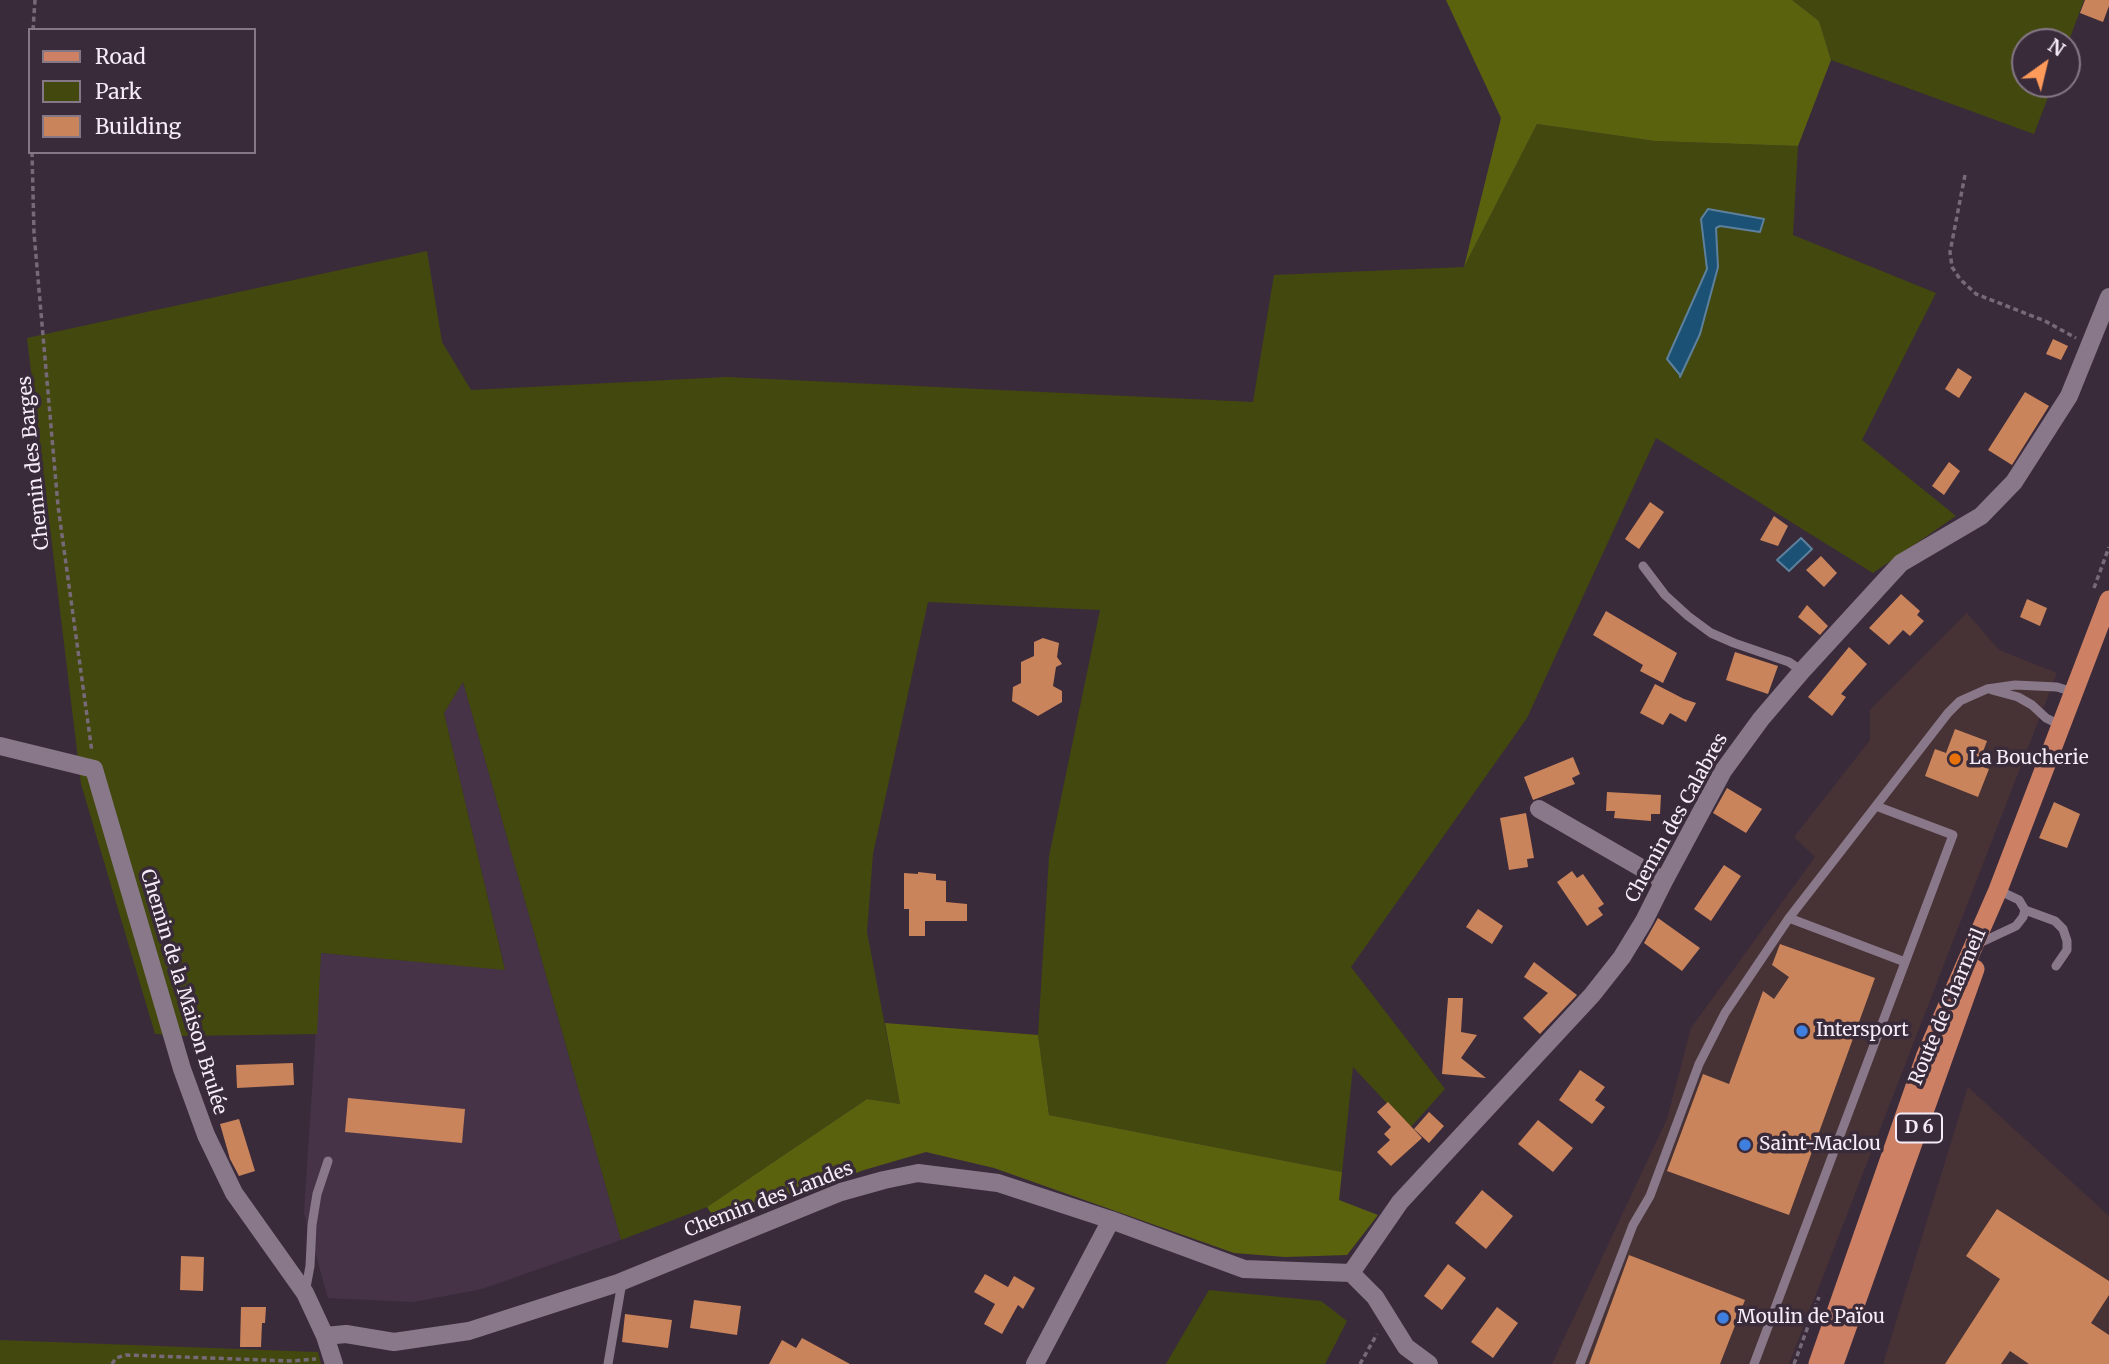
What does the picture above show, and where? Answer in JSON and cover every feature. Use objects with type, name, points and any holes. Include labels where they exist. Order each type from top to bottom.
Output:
[{"type":"main road","name":"Route de Charmeil","points":[[1818,1364],[1926,1055],[1998,890],[2109,600]]},
{"type":"main road","name":"Route de Charmeil","points":[[1834,1364],[1965,1000],[1998,890]]},
{"type":"main road","points":[[1847,1364],[1863,1287]]},
{"type":"street","name":"Chemin des Calabres","points":[[1352,1273],[1400,1202],[1592,995],[1622,957],[1644,921],[1723,771],[1747,737],[1802,671],[1900,563],[1981,516],[2014,482],[2069,396],[2109,297]]},
{"type":"street","points":[[0,746],[94,769]]},
{"type":"street","name":"Chemin de la Maison Brulée","points":[[94,769],[182,1069],[205,1135],[234,1194],[305,1293],[325,1336]]},
{"type":"street","points":[[1539,809],[1664,881]]},
{"type":"street","name":"Chemin des Landes","points":[[325,1336],[346,1334],[394,1342],[469,1331],[622,1282],[841,1192],[918,1173],[999,1183],[1111,1220],[1244,1269],[1352,1273]]},
{"type":"street","points":[[1035,1364],[1111,1220]]},
{"type":"street","points":[[1352,1273],[1375,1297],[1406,1347],[1429,1364]]},
{"type":"street","points":[[325,1336],[333,1361]]},
{"type":"lane","points":[[1643,566],[1665,595],[1712,633],[1789,662],[1802,671]]},
{"type":"lane","points":[[1580,1364],[1633,1226],[1650,1196],[1699,1064],[1725,1013],[1789,918],[1948,713],[1961,701],[1987,689],[2015,685],[2057,687],[2075,693]]},
{"type":"lane","points":[[1987,689],[2018,697],[2046,718],[2062,726]]},
{"type":"lane","points":[[1754,1364],[1953,835],[1875,806]]},
{"type":"lane","points":[[1998,890],[2019,900],[2025,910],[2055,921],[2063,929],[2067,950],[2056,966]]},
{"type":"lane","points":[[1984,941],[2016,926],[2025,910]]},
{"type":"lane","points":[[1789,918],[1905,962]]},
{"type":"lane","points":[[305,1293],[317,1194],[328,1161]]},
{"type":"lane","points":[[608,1364],[622,1282]]},
{"type":"path","points":[[33,28],[35,0]]},
{"type":"path","name":"Chemin des Barges","points":[[32,154],[34,233],[58,506],[94,769]]},
{"type":"path","points":[[1965,175],[1950,252],[1952,267],[1960,279],[1976,293],[2045,321],[2089,346]]},
{"type":"path","points":[[1360,1364],[1388,1317]]},
{"type":"path","points":[[112,1364],[126,1355],[333,1361]]},
{"type":"shaded area","points":[[1967,613],[1999,650],[2057,673],[1789,1364],[1552,1364],[1667,1119],[1691,1028],[1815,857],[1794,837],[1870,740],[1870,710]]},
{"type":"shaded area","points":[[463,682],[621,1240],[482,1289],[413,1302],[328,1298],[304,1213],[321,953],[505,969],[444,713]]},
{"type":"shaded area","points":[[1968,1087],[2109,1216],[2109,1364],[1883,1364]]},
{"type":"green space","points":[[1446,0],[1792,0],[1819,21],[1831,60],[1798,146],[1655,141],[1537,124],[1464,267],[1501,118]]},
{"type":"green space","points":[[1792,0],[2084,0],[2074,28],[2011,28],[2011,98],[2048,98],[2034,134],[1831,60],[1819,21]]},
{"type":"green space","points":[[1537,124],[1656,141],[1798,146],[1793,235],[1936,293],[1862,440],[1956,516],[1873,573],[1656,438],[1527,718],[1351,967],[1445,1089],[1410,1128],[1353,1067],[1342,1172],[1049,1115],[1038,1035],[1049,856],[1100,610],[928,602],[873,854],[867,932],[900,1104],[867,1099],[707,1207],[621,1240],[463,682],[444,713],[505,970],[321,953],[317,1034],[155,1034],[81,784],[27,338],[427,251],[442,342],[471,390],[727,377],[1253,402],[1274,275],[1464,267]]},
{"type":"green space","points":[[885,1023],[1038,1035],[1049,1115],[1342,1172],[1339,1200],[1378,1215],[1347,1255],[1285,1257],[1234,1253],[994,1168],[926,1152],[864,1170],[719,1225],[707,1207],[867,1099],[900,1104]]},
{"type":"green space","points":[[1209,1290],[1321,1301],[1347,1321],[1325,1364],[1166,1364]]},
{"type":"green space","points":[[0,1340],[318,1352],[321,1364],[0,1364]]},
{"type":"water","points":[[1708,209],[1764,219],[1760,232],[1720,226],[1716,228],[1718,267],[1700,334],[1680,377],[1667,359],[1707,269],[1701,219]]},
{"type":"water","points":[[1801,538],[1812,549],[1789,571],[1777,560]]},
{"type":"building","points":[[2085,0],[2109,0],[2103,22],[2080,13]]},
{"type":"building","points":[[2053,339],[2068,346],[2061,360],[2046,354]]},
{"type":"building","points":[[1958,368],[1972,377],[1959,398],[1945,389]]},
{"type":"building","points":[[2025,392],[2049,406],[2012,465],[1988,450]]},
{"type":"building","points":[[1949,462],[1960,471],[1944,495],[1932,486]]},
{"type":"building","points":[[1650,502],[1664,512],[1639,549],[1625,539]]},
{"type":"building","points":[[1774,516],[1788,526],[1778,546],[1760,540]]},
{"type":"building","points":[[1821,556],[1837,573],[1824,587],[1806,570]]},
{"type":"building","points":[[1901,594],[1920,611],[1917,615],[1924,621],[1910,636],[1903,630],[1889,645],[1869,628]]},
{"type":"building","points":[[2027,599],[2047,608],[2040,626],[2020,617]]},
{"type":"building","points":[[1807,605],[1828,626],[1820,635],[1798,617]]},
{"type":"building","points":[[1606,611],[1677,653],[1663,683],[1640,671],[1643,665],[1593,635]]},
{"type":"building","points":[[1043,638],[1059,643],[1057,657],[1062,664],[1056,667],[1053,686],[1062,691],[1062,702],[1038,716],[1012,701],[1013,687],[1021,683],[1021,662],[1034,656],[1034,642]]},
{"type":"building","points":[[1849,647],[1867,664],[1841,694],[1846,697],[1832,716],[1808,697]]},
{"type":"building","points":[[1735,652],[1778,666],[1768,694],[1726,680]]},
{"type":"building","points":[[1655,684],[1696,703],[1686,722],[1670,713],[1663,725],[1640,713]]},
{"type":"building","name":"La Boucherie","points":[[1955,729],[1987,741],[1978,765],[1989,769],[1978,797],[1925,776],[1935,749],[1946,753]]},
{"type":"building","points":[[1573,757],[1580,774],[1572,778],[1575,784],[1533,800],[1524,777]]},
{"type":"building","points":[[1727,788],[1762,809],[1746,833],[1713,813]]},
{"type":"building","points":[[1607,792],[1661,795],[1660,814],[1651,814],[1651,821],[1614,818],[1615,811],[1606,811]]},
{"type":"building","points":[[2054,802],[2080,814],[2067,848],[2039,838]]},
{"type":"building","points":[[1526,813],[1534,858],[1527,859],[1528,867],[1509,870],[1500,818]]},
{"type":"building","points":[[1724,865],[1741,876],[1711,921],[1694,909]]},
{"type":"building","points":[[1572,871],[1577,878],[1583,874],[1604,904],[1598,908],[1603,915],[1587,926],[1557,882]]},
{"type":"building","points":[[904,873],[936,874],[936,880],[946,881],[946,902],[967,904],[967,921],[925,921],[925,936],[909,936],[909,909],[904,909]]},
{"type":"building","points":[[1478,909],[1503,926],[1492,944],[1466,927]]},
{"type":"building","points":[[1658,918],[1700,948],[1682,971],[1644,943]]},
{"type":"building","points":[[1780,944],[1875,978],[1789,1215],[1667,1171],[1703,1074],[1729,1084],[1763,991],[1774,999],[1789,977],[1772,965]]},
{"type":"building","points":[[1534,962],[1577,995],[1540,1034],[1523,1018],[1548,993],[1524,977]]},
{"type":"building","points":[[1448,998],[1463,998],[1461,1032],[1477,1035],[1461,1058],[1486,1078],[1442,1074]]},
{"type":"building","points":[[293,1063],[294,1085],[237,1088],[236,1065]]},
{"type":"building","points":[[1580,1070],[1605,1087],[1595,1100],[1605,1107],[1592,1124],[1559,1100]]},
{"type":"building","points":[[348,1098],[465,1109],[462,1143],[345,1132]]},
{"type":"building","points":[[1388,1102],[1422,1138],[1391,1166],[1377,1152],[1390,1140],[1384,1134],[1391,1127],[1377,1112]]},
{"type":"building","points":[[1429,1112],[1444,1126],[1429,1143],[1414,1129]]},
{"type":"building","points":[[239,1119],[255,1171],[239,1176],[230,1159],[220,1124]]},
{"type":"building","points":[[1538,1120],[1573,1148],[1553,1172],[1518,1144]]},
{"type":"building","points":[[1482,1190],[1513,1216],[1486,1249],[1455,1223]]},
{"type":"building","points":[[1997,1209],[2109,1281],[2109,1295],[2091,1323],[2109,1335],[2109,1364],[2029,1364],[2010,1351],[2001,1364],[1945,1364],[2000,1279],[1966,1256]]},
{"type":"building","points":[[1629,1255],[1745,1300],[1720,1364],[1589,1364]]},
{"type":"building","points":[[181,1256],[204,1257],[203,1291],[180,1290]]},
{"type":"building","points":[[1448,1264],[1466,1278],[1442,1310],[1424,1296]]},
{"type":"building","points":[[985,1274],[1008,1287],[1014,1276],[1035,1288],[1023,1309],[1018,1305],[1002,1334],[984,1324],[995,1304],[974,1292]]},
{"type":"building","points":[[694,1300],[741,1306],[737,1335],[690,1328]]},
{"type":"building","points":[[241,1307],[266,1307],[261,1347],[240,1347]]},
{"type":"building","points":[[1497,1307],[1518,1323],[1493,1358],[1471,1342]]},
{"type":"building","points":[[625,1314],[672,1320],[668,1348],[622,1342]]},
{"type":"building","points":[[802,1338],[850,1364],[769,1364],[782,1340],[796,1348]]},
{"type":"place","name":"La Boucherie","points":[[1955,759]]},
{"type":"place","name":"Intersport","points":[[1802,1031]]},
{"type":"place","name":"Saint-Maclou","points":[[1745,1145]]},
{"type":"place","name":"Moulin de Païou","points":[[1723,1318]]}]
